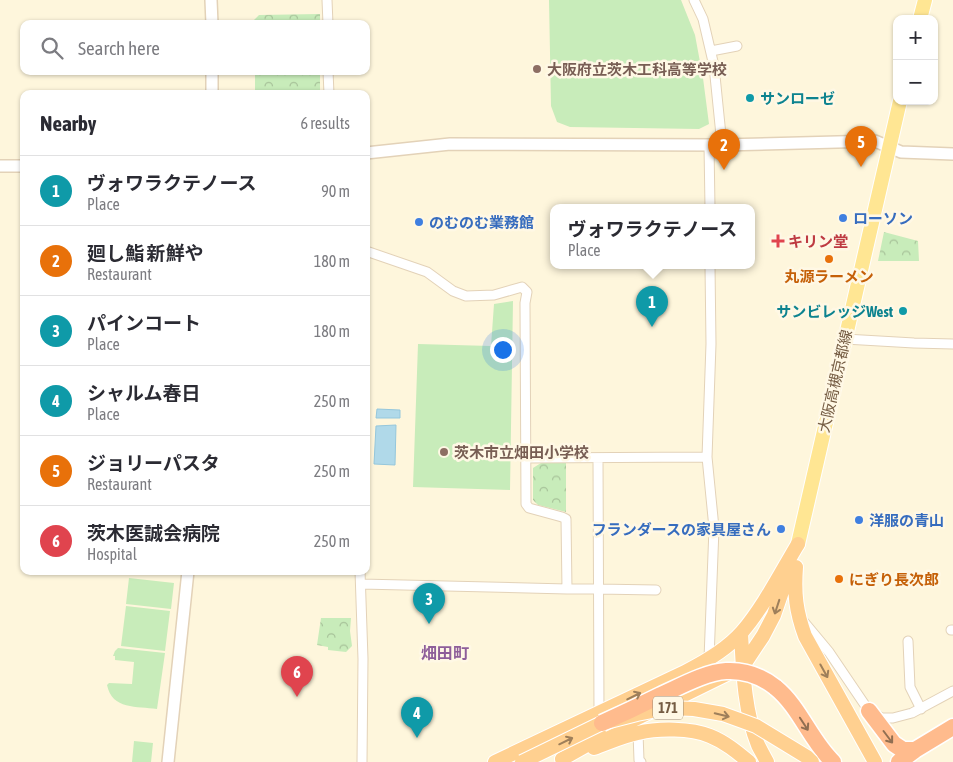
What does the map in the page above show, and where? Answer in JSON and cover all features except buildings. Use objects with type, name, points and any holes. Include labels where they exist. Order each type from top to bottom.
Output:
[{"type":"highway","points":[[798,544],[794,586],[800,621],[805,636],[872,756]]},
{"type":"highway","points":[[601,718],[709,659],[728,645],[741,633],[770,593],[798,544]]},
{"type":"highway","points":[[560,761],[619,727],[743,666],[763,636],[774,615],[798,544]]},
{"type":"highway","points":[[741,633],[750,718],[758,745],[767,762]]},
{"type":"highway","points":[[495,762],[684,684],[726,671],[748,673],[765,679],[776,687],[795,710],[819,747],[833,762]]},
{"type":"highway","name":"171","points":[[522,762],[601,718],[668,708],[694,709],[723,714],[756,726],[807,757],[812,762]]},
{"type":"highway","points":[[869,711],[894,744],[903,750],[915,750]]},
{"type":"highway","points":[[898,762],[953,727]]},
{"type":"highway","name":"171","points":[[560,761],[638,733],[660,730],[687,730],[709,736],[732,748],[749,762]]},
{"type":"main road","points":[[921,15],[925,0]]},
{"type":"main road","name":"大阪高槻京都線","points":[[798,544],[899,105]]},
{"type":"street","points":[[211,0],[212,20]]},
{"type":"street","points":[[327,0],[328,20]]},
{"type":"street","points":[[694,0],[703,19],[714,66],[722,146]]},
{"type":"street","points":[[710,51],[737,46]]},
{"type":"street","points":[[212,75],[212,90]]},
{"type":"street","points":[[328,75],[329,90]]},
{"type":"street","points":[[370,153],[450,144],[722,146],[876,141],[901,152],[953,154]]},
{"type":"street","points":[[709,145],[710,204]]},
{"type":"street","points":[[0,166],[20,166]]},
{"type":"street","points":[[370,252],[427,272],[453,291],[466,296],[494,295],[522,287],[528,292],[525,303],[526,504],[529,508],[562,516],[566,519],[567,589]]},
{"type":"street","points":[[709,659],[714,528],[707,457],[711,344],[710,269]]},
{"type":"street","points":[[845,339],[953,344]]},
{"type":"street","points":[[526,458],[707,457]]},
{"type":"street","points":[[598,458],[598,589],[601,718]]},
{"type":"street","points":[[168,762],[188,575]]},
{"type":"street","points":[[360,575],[363,659],[362,762]]},
{"type":"street","points":[[361,584],[656,590]]},
{"type":"street","points":[[798,611],[804,623],[829,652],[869,711],[882,718],[893,718],[912,713],[953,692]]},
{"type":"street","points":[[908,642],[910,687],[921,709]]},
{"type":"street","points":[[638,733],[639,760],[641,762]]},
{"type":"green space","points":[[549,0],[681,0],[695,35],[709,124],[699,129],[570,127],[557,122],[551,106]]},
{"type":"green space","points":[[320,14],[320,20],[254,20],[259,15]]},
{"type":"green space","points":[[255,75],[320,75],[320,90],[255,90]]},
{"type":"green space","points":[[884,232],[918,241],[919,261],[878,261]]},
{"type":"green space","points":[[513,301],[510,490],[413,487],[418,344],[491,346],[494,304]]},
{"type":"green space","points":[[541,463],[566,463],[566,512],[538,505],[533,500],[533,468]]},
{"type":"green space","points":[[129,578],[174,583],[171,609],[126,604]]},
{"type":"green space","points":[[126,606],[170,611],[165,651],[121,646]]},
{"type":"green space","points":[[321,618],[351,618],[352,646],[346,652],[328,650],[328,647],[317,645]]},
{"type":"green space","points":[[118,648],[165,653],[157,709],[134,707],[120,703],[110,693],[107,685],[109,683],[132,684],[134,662],[115,660],[115,656],[113,656]]},
{"type":"green space","points":[[134,741],[153,743],[151,762],[132,762]]},
{"type":"water","points":[[377,409],[400,410],[400,418],[376,418]]},
{"type":"water","points":[[396,425],[395,465],[374,464],[376,426]]},
{"type":"place","name":"大阪府立茨木工科高等学校","points":[[537,69]]},
{"type":"place","name":"サンローゼ","points":[[750,98]]},
{"type":"place","name":"ジョリーパスタ","points":[[861,167]]},
{"type":"place","name":"廻し鮨 新鮮や","points":[[724,170]]},
{"type":"place","name":"ローソン","points":[[843,218]]},
{"type":"place","name":"のむのむ業務館","points":[[419,222]]},
{"type":"place","name":"キリン堂","points":[[778,241]]},
{"type":"place","name":"丸源ラーメン","points":[[829,259]]},
{"type":"place","name":"サンビレッジWest","points":[[903,311]]},
{"type":"place","name":"ヴォワラクテノース","points":[[652,327]]},
{"type":"place","name":"茨木市立畑田小学校","points":[[444,452]]},
{"type":"place","name":"洋服の青山","points":[[859,520]]},
{"type":"place","name":"フランダースの家具屋さん","points":[[781,529]]},
{"type":"place","name":"にぎり長次郎","points":[[839,579]]},
{"type":"place","name":"パインコート","points":[[429,624]]},
{"type":"place","name":"茨木医誠会病院","points":[[297,697]]},
{"type":"place","name":"シャルム春日","points":[[417,738]]},
{"type":"district","name":"畑田町","points":[[445,653]]}]
